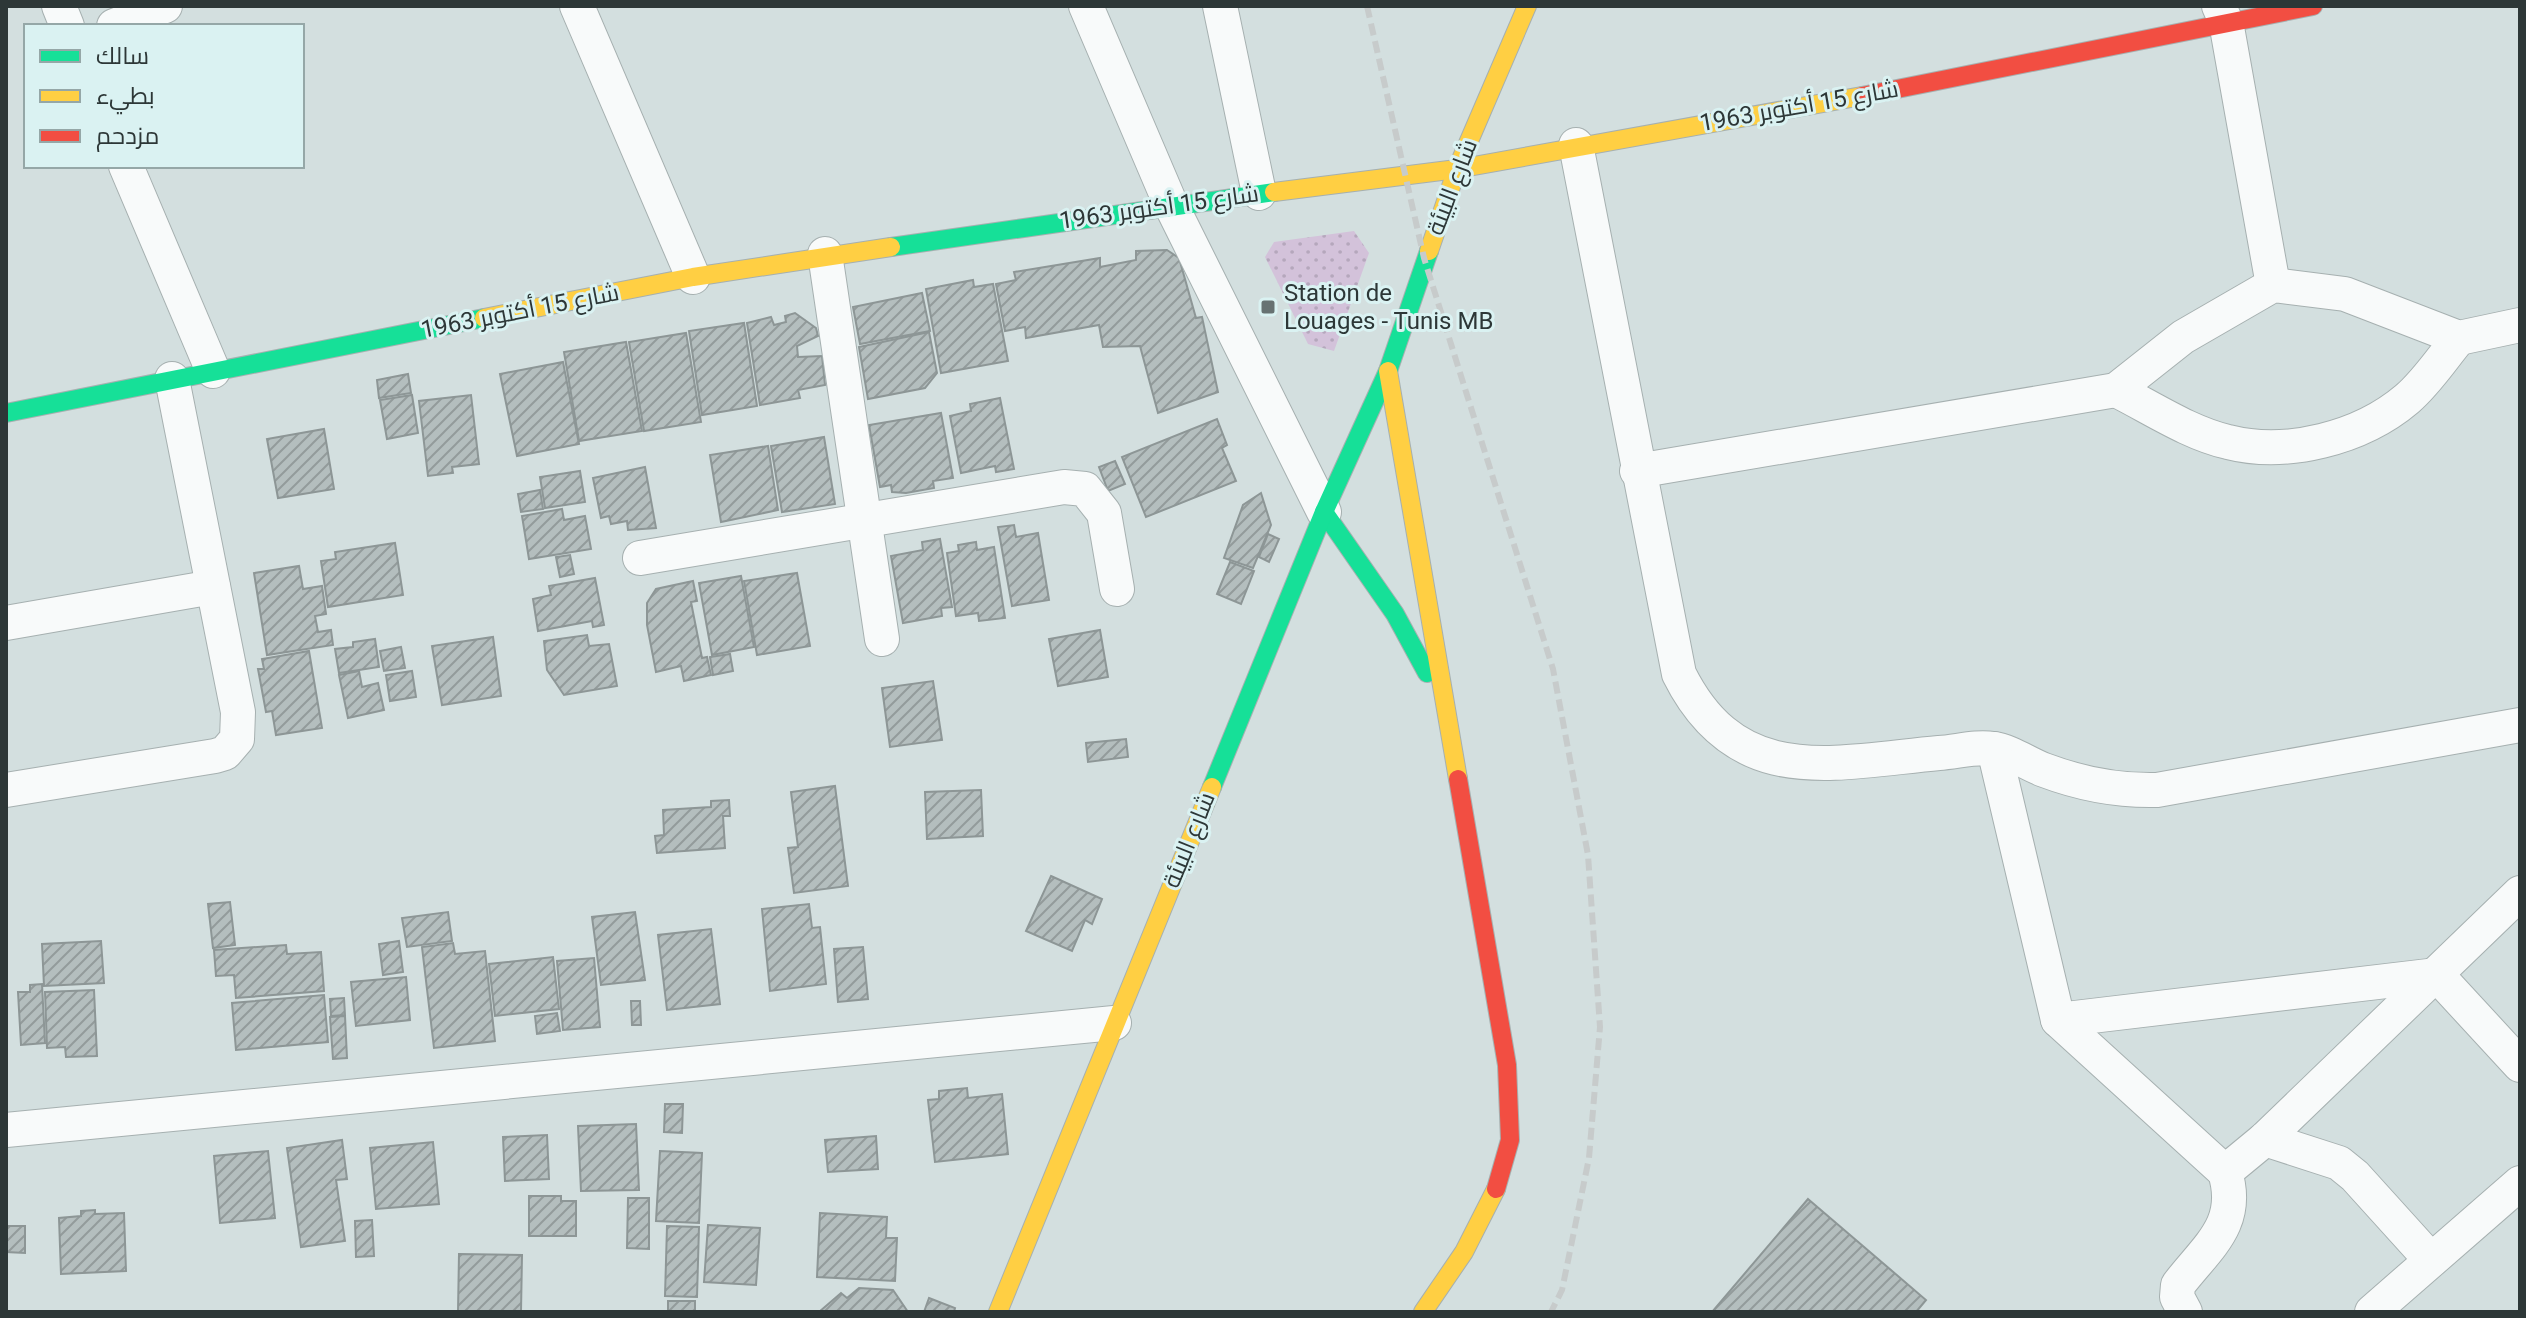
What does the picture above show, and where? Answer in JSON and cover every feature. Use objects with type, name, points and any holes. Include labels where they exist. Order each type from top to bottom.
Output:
[{"type":"main road","name":"شارع 15 أكتوبر 1963","points":[[6,413],[693,277],[825,254],[1171,205],[1457,169],[1576,145],[1905,88],[2222,14],[2313,6]]},
{"type":"main road","name":"شارع البيئة","points":[[998,1312],[1324,512],[1388,371],[1457,169],[1519,14]]},
{"type":"main road","name":"شارع البيئة","points":[[1388,371],[1507,1065],[1510,1138],[1495,1189],[1471,1240],[1423,1312]]},
{"type":"main road","points":[[1324,512],[1395,614],[1444,703]]},
{"type":"street","points":[[119,24],[165,6]]},
{"type":"street","points":[[577,6],[693,277]]},
{"type":"street","points":[[1086,6],[1171,205],[1324,512]]},
{"type":"street","points":[[1220,6],[1259,193]]},
{"type":"street","points":[[2222,14],[2273,285]]},
{"type":"street","points":[[1576,145],[1637,471],[1679,674],[1695,705],[1724,734],[1765,757],[1810,764],[1994,749],[2082,782],[2125,791],[2157,790],[2520,725]]},
{"type":"street","points":[[127,168],[213,371]]},
{"type":"street","points":[[825,254],[882,639]]},
{"type":"street","points":[[1637,471],[2116,390],[2183,337],[2273,285],[2345,294],[2459,338],[2520,325]]},
{"type":"street","points":[[2116,390],[2195,430],[2229,443],[2280,446],[2334,439],[2370,423],[2408,398],[2459,338]]},
{"type":"street","points":[[6,790],[215,756],[233,746],[239,729],[238,712],[172,379]]},
{"type":"street","points":[[640,558],[1064,487],[1085,489],[1104,513],[1117,589]]},
{"type":"street","points":[[6,623],[213,587]]},
{"type":"street","points":[[1994,749],[2058,1020],[2225,1172],[2232,1195],[2228,1219],[2178,1285],[2177,1297],[2185,1312]]},
{"type":"street","points":[[2225,1172],[2265,1139],[2520,893]]},
{"type":"street","points":[[2058,1020],[2437,975]]},
{"type":"street","points":[[2437,975],[2520,1065]]},
{"type":"street","points":[[6,1130],[1114,1023]]},
{"type":"street","points":[[2265,1139],[2339,1163],[2355,1176],[2431,1260]]},
{"type":"street","points":[[2372,1312],[2520,1183]]},
{"type":"shaded area","points":[[1354,231],[1369,253],[1334,351],[1308,344],[1265,257],[1274,242]]},
{"type":"building","points":[[1167,250],[1179,258],[1196,318],[1202,317],[1218,392],[1158,413],[1140,346],[1103,347],[1099,325],[1026,338],[1025,327],[1005,331],[996,284],[1016,280],[1014,272],[1100,258],[1100,267],[1136,260],[1136,251]]},
{"type":"building","points":[[973,280],[974,287],[993,284],[1008,361],[941,373],[926,289]]},
{"type":"building","points":[[922,293],[930,331],[860,344],[853,307]]},
{"type":"building","points":[[795,313],[816,328],[818,336],[797,346],[798,357],[822,356],[825,385],[798,390],[800,398],[760,405],[747,323],[771,317],[774,325],[786,322],[785,316]]},
{"type":"building","points":[[744,323],[757,406],[702,415],[689,331]]},
{"type":"building","points":[[929,332],[937,373],[925,388],[868,399],[859,347]]},
{"type":"building","points":[[686,333],[701,422],[644,431],[629,342]]},
{"type":"building","points":[[626,342],[642,431],[579,441],[564,352]]},
{"type":"building","points":[[563,362],[579,444],[517,456],[500,374]]},
{"type":"building","points":[[408,374],[411,393],[379,398],[377,380]]},
{"type":"building","points":[[412,395],[418,433],[387,439],[380,400]]},
{"type":"building","points":[[471,395],[479,464],[452,467],[453,473],[428,476],[419,401]]},
{"type":"building","points":[[1000,398],[1014,469],[996,472],[995,466],[961,473],[950,416],[971,411],[970,404]]},
{"type":"building","points":[[941,413],[953,478],[933,481],[934,488],[906,493],[892,492],[891,485],[880,487],[869,425]]},
{"type":"building","points":[[1217,419],[1227,445],[1222,448],[1236,481],[1146,517],[1122,457]]},
{"type":"building","points":[[324,429],[334,489],[278,498],[267,439]]},
{"type":"building","points":[[824,437],[835,504],[782,512],[771,446]]},
{"type":"building","points":[[768,446],[778,510],[721,522],[710,455]]},
{"type":"building","points":[[1115,461],[1125,484],[1108,491],[1099,467]]},
{"type":"building","points":[[645,467],[656,528],[628,530],[627,521],[611,524],[609,516],[601,518],[593,478]]},
{"type":"building","points":[[580,471],[585,502],[545,508],[540,477]]},
{"type":"building","points":[[540,490],[543,509],[521,512],[518,494]]},
{"type":"building","points":[[1261,493],[1271,525],[1253,568],[1224,558],[1243,505]]},
{"type":"building","points":[[562,509],[564,520],[585,516],[591,549],[529,559],[522,516]]},
{"type":"building","points":[[1014,525],[1016,537],[1038,533],[1049,600],[1012,606],[998,527]]},
{"type":"building","points":[[1268,534],[1279,539],[1269,562],[1259,557]]},
{"type":"building","points":[[940,539],[952,607],[941,608],[942,616],[903,623],[891,556],[923,550],[922,542]]},
{"type":"building","points":[[976,542],[977,550],[994,547],[1005,618],[979,621],[978,613],[956,616],[947,553],[959,551],[958,545]]},
{"type":"building","points":[[395,543],[403,595],[328,607],[321,561],[336,559],[335,552]]},
{"type":"building","points":[[570,555],[574,574],[560,577],[556,557]]},
{"type":"building","points":[[1230,562],[1254,571],[1241,604],[1217,594]]},
{"type":"building","points":[[299,566],[303,589],[322,586],[326,614],[315,616],[318,632],[331,630],[333,645],[267,655],[254,573]]},
{"type":"building","points":[[797,573],[810,646],[757,655],[744,581]]},
{"type":"building","points":[[741,576],[754,647],[712,655],[699,583]]},
{"type":"building","points":[[595,578],[604,625],[593,627],[592,621],[538,631],[533,599],[551,595],[549,586]]},
{"type":"building","points":[[693,581],[697,601],[691,602],[702,658],[707,657],[711,675],[684,681],[681,666],[656,672],[647,625],[647,603],[656,589]]},
{"type":"building","points":[[1100,630],[1108,677],[1058,686],[1049,639]]},
{"type":"building","points":[[587,635],[589,646],[609,644],[617,686],[564,695],[547,670],[544,641]]},
{"type":"building","points":[[493,637],[501,696],[442,705],[432,646]]},
{"type":"building","points":[[375,639],[379,667],[339,673],[335,649],[353,647],[353,642]]},
{"type":"building","points":[[401,647],[405,668],[384,671],[380,651]]},
{"type":"building","points":[[309,651],[322,728],[276,735],[272,711],[266,712],[258,669],[264,669],[262,659]]},
{"type":"building","points":[[730,654],[733,671],[713,675],[710,657]]},
{"type":"building","points":[[359,671],[362,687],[378,683],[384,710],[348,718],[339,675]]},
{"type":"building","points":[[412,671],[416,697],[390,701],[386,675]]},
{"type":"building","points":[[933,681],[942,740],[890,747],[882,688]]},
{"type":"building","points":[[1126,739],[1128,757],[1088,762],[1086,743]]},
{"type":"building","points":[[835,786],[848,886],[794,893],[788,848],[798,847],[791,792]]},
{"type":"building","points":[[981,790],[983,836],[927,839],[925,792]]},
{"type":"building","points":[[729,800],[730,816],[723,816],[725,848],[657,853],[655,836],[664,835],[663,810],[711,807],[711,801]]},
{"type":"building","points":[[1051,876],[1102,899],[1092,924],[1085,920],[1072,951],[1026,931]]},
{"type":"building","points":[[230,902],[235,945],[213,948],[208,904]]},
{"type":"building","points":[[809,904],[812,928],[820,927],[826,984],[770,991],[762,909]]},
{"type":"building","points":[[448,912],[452,941],[407,947],[402,918]]},
{"type":"building","points":[[635,912],[645,980],[601,985],[592,917]]},
{"type":"building","points":[[711,929],[720,1004],[667,1010],[658,935]]},
{"type":"building","points":[[101,941],[104,983],[44,986],[42,944]]},
{"type":"building","points":[[399,941],[403,972],[383,975],[379,944]]},
{"type":"building","points":[[453,943],[455,954],[485,951],[495,1041],[434,1048],[422,947]]},
{"type":"building","points":[[286,945],[287,954],[321,952],[324,991],[236,998],[234,975],[216,976],[214,950]]},
{"type":"building","points":[[863,947],[868,999],[838,1002],[834,949]]},
{"type":"building","points":[[553,957],[559,1009],[495,1016],[489,964]]},
{"type":"building","points":[[594,958],[600,1027],[563,1030],[557,961]]},
{"type":"building","points":[[406,977],[410,1020],[356,1026],[351,982]]},
{"type":"building","points":[[42,984],[45,1043],[21,1045],[18,992],[30,992],[30,985]]},
{"type":"building","points":[[94,990],[97,1056],[66,1057],[65,1047],[47,1048],[45,992]]},
{"type":"building","points":[[324,995],[328,1042],[236,1050],[232,1003]]},
{"type":"building","points":[[344,998],[345,1015],[331,1016],[330,999]]},
{"type":"building","points":[[631,1001],[640,1001],[641,1025],[632,1025]]},
{"type":"building","points":[[557,1013],[560,1031],[537,1034],[535,1016]]},
{"type":"building","points":[[345,1016],[347,1058],[333,1059],[330,1017]]},
{"type":"building","points":[[967,1088],[968,1098],[1002,1094],[1008,1154],[935,1162],[928,1100],[939,1099],[939,1091]]},
{"type":"building","points":[[665,1104],[683,1104],[682,1133],[664,1132]]},
{"type":"building","points":[[636,1124],[639,1190],[581,1191],[578,1126]]},
{"type":"building","points":[[547,1135],[549,1179],[505,1181],[503,1137]]},
{"type":"building","points":[[876,1136],[878,1169],[828,1172],[825,1140]]},
{"type":"building","points":[[342,1140],[347,1179],[336,1180],[345,1241],[301,1247],[287,1148]]},
{"type":"building","points":[[433,1142],[439,1204],[376,1209],[370,1148]]},
{"type":"building","points":[[268,1151],[275,1218],[220,1223],[214,1156]]},
{"type":"building","points":[[660,1151],[702,1153],[699,1223],[656,1221]]},
{"type":"building","points":[[529,1196],[561,1196],[561,1201],[576,1201],[576,1236],[529,1236]]},
{"type":"building","points":[[628,1198],[649,1198],[649,1249],[627,1248]]},
{"type":"building","points":[[1808,1199],[1926,1300],[1916,1312],[1712,1312]]},
{"type":"building","points":[[95,1210],[95,1214],[124,1213],[126,1271],[61,1274],[59,1218],[81,1216],[81,1211]]},
{"type":"building","points":[[820,1213],[887,1217],[886,1238],[897,1238],[895,1281],[817,1277]]},
{"type":"building","points":[[372,1220],[374,1256],[356,1257],[355,1221]]},
{"type":"building","points":[[708,1225],[760,1228],[756,1285],[704,1282]]},
{"type":"building","points":[[6,1226],[25,1226],[25,1253],[6,1252]]},
{"type":"building","points":[[667,1226],[699,1227],[697,1297],[665,1296]]},
{"type":"building","points":[[459,1254],[522,1255],[521,1312],[458,1312]]},
{"type":"building","points":[[859,1288],[893,1290],[908,1312],[819,1312],[841,1293],[847,1298]]},
{"type":"building","points":[[929,1298],[955,1308],[954,1312],[924,1312]]},
{"type":"building","points":[[668,1301],[695,1301],[695,1312],[668,1312]]},
{"type":"railway","points":[[1367,6],[1424,258],[1553,669],[1588,855],[1600,1027],[1589,1158],[1562,1290],[1551,1312]]},
{"type":"traffic: fast","points":[[891,247],[1274,192]]},
{"type":"traffic: fast","points":[[1212,787],[1324,512],[1388,371],[1429,251]]},
{"type":"traffic: fast","points":[[6,413],[484,318]]},
{"type":"traffic: fast","points":[[1324,512],[1395,614],[1427,673]]},
{"type":"traffic: slow","points":[[1429,251],[1457,169],[1527,6]]},
{"type":"traffic: slow","points":[[1274,192],[1457,169],[1862,96]]},
{"type":"traffic: slow","points":[[484,318],[693,277],[891,247]]},
{"type":"traffic: slow","points":[[1388,371],[1458,779]]},
{"type":"traffic: slow","points":[[998,1312],[1212,787]]},
{"type":"traffic: slow","points":[[1423,1312],[1464,1252],[1496,1189]]},
{"type":"traffic: jam","points":[[1862,96],[2313,6]]},
{"type":"traffic: jam","points":[[1458,779],[1507,1065],[1510,1140],[1496,1189]]},
{"type":"place","name":"Station de Louages - Tunis MB","points":[[1268,307]]}]
